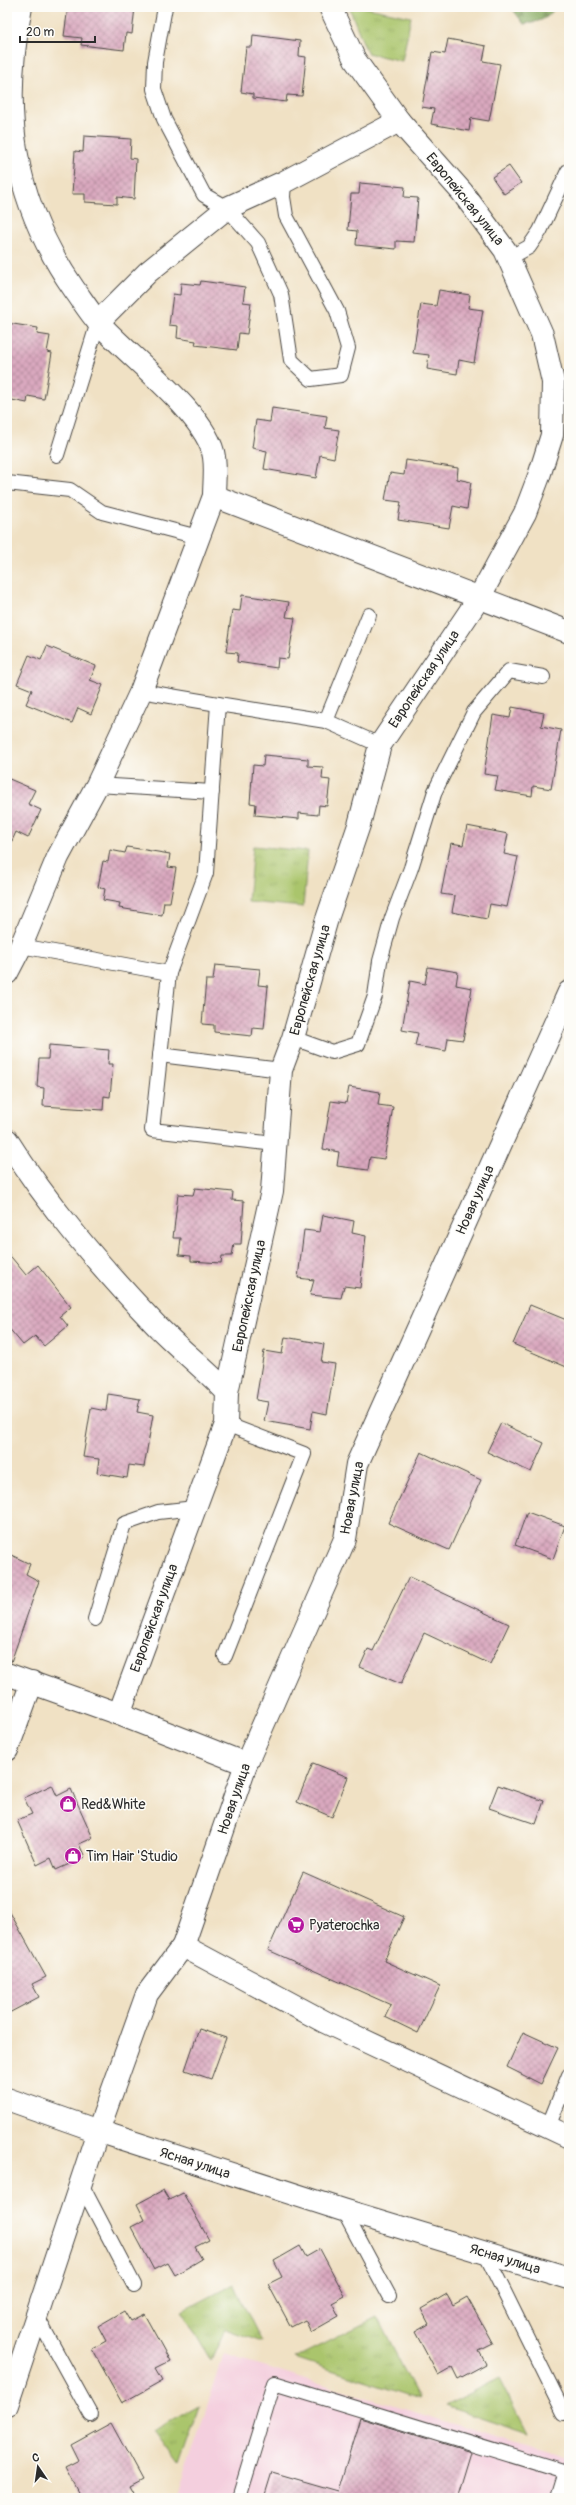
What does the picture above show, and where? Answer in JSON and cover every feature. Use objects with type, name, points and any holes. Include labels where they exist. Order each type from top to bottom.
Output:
[{"type":"street","points":[[7,973],[21,946],[58,858],[97,785],[141,691],[214,496],[214,456],[201,427],[159,379],[98,322],[63,273],[38,228],[18,172],[12,131],[10,69],[13,40],[21,7]]},
{"type":"street","name":"Европейская улица","points":[[119,1714],[226,1424],[227,1392],[272,1191],[281,1070],[293,1038],[326,922],[359,825],[380,745],[479,598],[525,514],[540,476],[552,435],[553,382],[542,334],[509,258],[462,192],[400,121],[355,60],[330,7]]},
{"type":"street","points":[[98,322],[148,272],[227,208],[284,182],[400,121]]},
{"type":"street","points":[[214,496],[569,632]]},
{"type":"street","name":"Новая улица","points":[[98,2131],[147,1994],[183,1946],[246,1764],[345,1539],[357,1464],[569,992]]},
{"type":"street","points":[[7,1140],[45,1198],[82,1245],[155,1324],[185,1350],[227,1392]]},
{"type":"street","points":[[7,1674],[119,1714],[246,1764]]},
{"type":"street","points":[[7,1750],[32,1682]]},
{"type":"street","points":[[183,1946],[325,2022],[569,2137]]},
{"type":"street","name":"Ясная улица","points":[[7,2099],[98,2131],[343,2210],[569,2278]]},
{"type":"street","points":[[7,2405],[98,2131]]},
{"type":"lane","points":[[165,7],[155,62],[154,89],[164,119],[204,195],[227,208],[258,243],[281,294],[292,360],[311,379],[341,375],[348,348],[337,311],[286,216],[283,197],[284,182]]},
{"type":"lane","points":[[509,258],[529,248],[540,231],[568,171]]},
{"type":"lane","points":[[57,455],[98,322]]},
{"type":"lane","points":[[7,482],[70,490],[102,512],[198,537]]},
{"type":"lane","points":[[326,721],[369,615]]},
{"type":"lane","points":[[293,1038],[332,1052],[358,1044],[375,996],[380,961],[392,918],[411,868],[434,791],[474,712],[509,670],[542,677]]},
{"type":"lane","points":[[141,691],[326,721],[380,745]]},
{"type":"lane","points":[[218,704],[206,873],[169,973],[152,1130],[275,1144]]},
{"type":"lane","points":[[97,785],[212,792]]},
{"type":"lane","points":[[21,946],[169,973]]},
{"type":"lane","points":[[160,1055],[281,1070]]},
{"type":"lane","points":[[225,1656],[304,1454],[226,1424]]},
{"type":"lane","points":[[95,1619],[124,1524],[158,1512],[195,1508]]},
{"type":"lane","points":[[548,2127],[569,2075]]},
{"type":"lane","points":[[80,2182],[134,2285]]},
{"type":"lane","points":[[343,2210],[389,2296]]},
{"type":"lane","points":[[485,2253],[564,2413]]},
{"type":"lane","points":[[36,2315],[90,2415]]},
{"type":"lane","points":[[239,2498],[274,2383],[566,2472],[558,2498]]},
{"type":"shaded area","points":[[224,2354],[569,2459],[569,2498],[177,2498]]},
{"type":"green space","points":[[349,7],[363,7],[411,17],[402,61],[367,53]]},
{"type":"green space","points":[[511,7],[555,7],[546,18],[524,24]]},
{"type":"green space","points":[[253,846],[308,851],[303,907],[248,902]]},
{"type":"green space","points":[[233,2284],[262,2342],[225,2329],[211,2361],[182,2311]]},
{"type":"green space","points":[[377,2317],[419,2399],[295,2358]]},
{"type":"green space","points":[[500,2378],[528,2434],[445,2406]]},
{"type":"green space","points":[[200,2405],[179,2466],[153,2431]]},
{"type":"building","points":[[68,7],[135,7],[132,34],[126,33],[124,50],[81,45],[82,38],[64,36]]},
{"type":"building","points":[[253,35],[300,41],[299,56],[306,57],[302,96],[287,95],[286,102],[253,98],[253,94],[241,92],[246,47],[252,47]]},
{"type":"building","points":[[448,39],[486,46],[483,61],[500,64],[489,121],[471,118],[469,131],[431,124],[434,109],[422,107],[432,52],[445,54]]},
{"type":"building","points":[[84,136],[131,139],[130,158],[136,159],[134,199],[117,197],[117,204],[85,202],[85,194],[72,194],[75,151],[83,152]]},
{"type":"building","points":[[509,166],[521,183],[504,194],[492,177]]},
{"type":"building","points":[[360,183],[405,187],[404,197],[418,198],[414,242],[396,241],[396,249],[356,245],[357,231],[348,230],[351,194],[359,194]]},
{"type":"building","points":[[201,281],[245,287],[243,302],[251,303],[247,334],[239,333],[237,350],[195,345],[196,341],[177,338],[178,326],[169,325],[173,294],[180,295],[181,283],[200,285]]},
{"type":"building","points":[[439,290],[470,295],[468,308],[483,310],[474,363],[459,360],[457,374],[427,369],[429,355],[413,353],[421,304],[436,306]]},
{"type":"building","points":[[7,323],[38,328],[37,334],[50,336],[47,352],[52,353],[44,399],[28,396],[27,403],[7,399]]},
{"type":"building","points":[[272,408],[327,416],[325,428],[339,430],[334,458],[320,455],[316,478],[264,469],[267,451],[252,448],[256,420],[270,422]]},
{"type":"building","points":[[406,460],[458,468],[457,479],[471,482],[467,509],[453,506],[449,528],[398,520],[401,502],[385,500],[390,473],[404,475]]},
{"type":"building","points":[[242,595],[289,602],[286,617],[295,618],[288,659],[278,658],[277,668],[237,662],[238,653],[226,652],[232,610],[240,611]]},
{"type":"building","points":[[47,646],[96,666],[90,680],[103,685],[91,714],[78,708],[72,723],[26,704],[32,690],[17,684],[29,655],[41,660]]},
{"type":"building","points":[[512,707],[544,713],[541,726],[561,730],[551,789],[533,786],[532,796],[495,790],[498,776],[484,774],[493,715],[510,718]]},
{"type":"building","points":[[264,755],[308,759],[308,766],[323,767],[322,779],[330,780],[327,806],[319,805],[318,815],[299,813],[299,819],[255,815],[256,804],[250,803],[253,765],[263,766]]},
{"type":"building","points":[[7,778],[35,790],[28,804],[41,810],[28,838],[16,832],[7,852]]},
{"type":"building","points":[[467,826],[508,834],[504,854],[518,857],[507,907],[490,904],[487,919],[452,912],[455,896],[441,894],[451,843],[463,845]]},
{"type":"building","points":[[127,847],[170,854],[168,867],[176,868],[170,902],[164,902],[162,915],[119,908],[120,903],[103,900],[105,889],[98,887],[103,861],[108,862],[110,850],[125,853]]},
{"type":"building","points":[[215,965],[260,969],[258,985],[268,986],[264,1029],[253,1028],[252,1036],[214,1032],[214,1025],[202,1024],[206,980],[213,980]]},
{"type":"building","points":[[428,967],[458,972],[456,985],[472,988],[463,1040],[448,1038],[446,1051],[415,1046],[418,1033],[402,1030],[410,981],[425,984]]},
{"type":"building","points":[[49,1045],[109,1050],[108,1064],[113,1064],[110,1097],[104,1096],[103,1110],[43,1106],[44,1088],[37,1087],[39,1059],[48,1059]]},
{"type":"building","points":[[349,1087],[380,1092],[378,1105],[393,1107],[384,1159],[370,1157],[368,1170],[337,1166],[339,1152],[323,1149],[331,1101],[346,1103]]},
{"type":"building","points":[[195,1188],[233,1192],[232,1200],[244,1201],[241,1244],[234,1244],[232,1256],[222,1256],[221,1263],[191,1261],[191,1256],[179,1255],[181,1238],[173,1238],[178,1194],[193,1195]]},
{"type":"building","points":[[323,1215],[354,1221],[352,1233],[366,1236],[360,1288],[344,1286],[341,1298],[310,1295],[314,1280],[298,1278],[304,1230],[320,1232]]},
{"type":"building","points":[[7,1252],[26,1275],[38,1265],[71,1307],[60,1316],[68,1326],[44,1346],[35,1336],[23,1345],[7,1326]]},
{"type":"building","points":[[530,1305],[569,1321],[569,1368],[513,1344]]},
{"type":"building","points":[[285,1337],[324,1344],[321,1362],[335,1364],[327,1414],[313,1411],[310,1429],[264,1421],[268,1402],[256,1400],[264,1351],[282,1354]]},
{"type":"building","points":[[108,1394],[140,1399],[137,1412],[153,1415],[144,1467],[129,1465],[127,1478],[97,1473],[99,1459],[83,1457],[91,1408],[106,1411]]},
{"type":"building","points":[[501,1423],[544,1443],[531,1472],[487,1452]]},
{"type":"building","points":[[421,1452],[481,1480],[449,1550],[388,1523]]},
{"type":"building","points":[[527,1512],[565,1526],[553,1559],[515,1545]]},
{"type":"building","points":[[7,1553],[30,1564],[26,1574],[39,1581],[11,1662],[7,1662]]},
{"type":"building","points":[[409,1577],[509,1624],[490,1664],[424,1633],[401,1684],[360,1667],[368,1649],[373,1651]]},
{"type":"building","points":[[313,1763],[348,1777],[332,1817],[297,1802]]},
{"type":"building","points":[[52,1785],[57,1796],[71,1789],[93,1838],[79,1844],[85,1857],[56,1870],[51,1858],[37,1865],[17,1820],[32,1814],[24,1798]]},
{"type":"building","points":[[498,1785],[544,1801],[536,1824],[489,1808]]},
{"type":"building","points":[[303,1872],[404,1917],[384,1961],[440,1986],[418,2033],[385,2017],[391,2005],[268,1950]]},
{"type":"building","points":[[7,1907],[46,1977],[32,1984],[39,1997],[7,2014]]},
{"type":"building","points":[[199,2029],[226,2038],[211,2079],[185,2070]]},
{"type":"building","points":[[523,2032],[558,2048],[541,2084],[507,2067]]},
{"type":"building","points":[[163,2190],[169,2200],[183,2193],[209,2240],[195,2247],[202,2259],[175,2275],[168,2263],[154,2270],[131,2227],[145,2220],[137,2204]]},
{"type":"building","points":[[300,2246],[306,2257],[320,2249],[345,2296],[332,2303],[339,2316],[311,2332],[305,2320],[291,2327],[268,2284],[282,2277],[274,2261]]},
{"type":"building","points":[[447,2294],[453,2305],[467,2297],[493,2344],[479,2351],[486,2364],[458,2379],[452,2367],[438,2375],[415,2332],[429,2324],[421,2309]]},
{"type":"building","points":[[124,2311],[130,2321],[144,2314],[170,2361],[156,2368],[163,2380],[122,2403],[92,2349],[106,2341],[98,2326]]},
{"type":"building","points":[[360,2418],[471,2452],[457,2498],[264,2498],[272,2472],[338,2491]]},
{"type":"building","points":[[111,2423],[142,2480],[129,2487],[135,2498],[81,2498],[65,2468],[79,2461],[71,2445]]},
{"type":"place","name":"Red&White","points":[[68,1804]]},
{"type":"place","name":"Tim Hair 'Studio","points":[[73,1856]]},
{"type":"place","name":"Pyaterochka","points":[[296,1925]]}]
